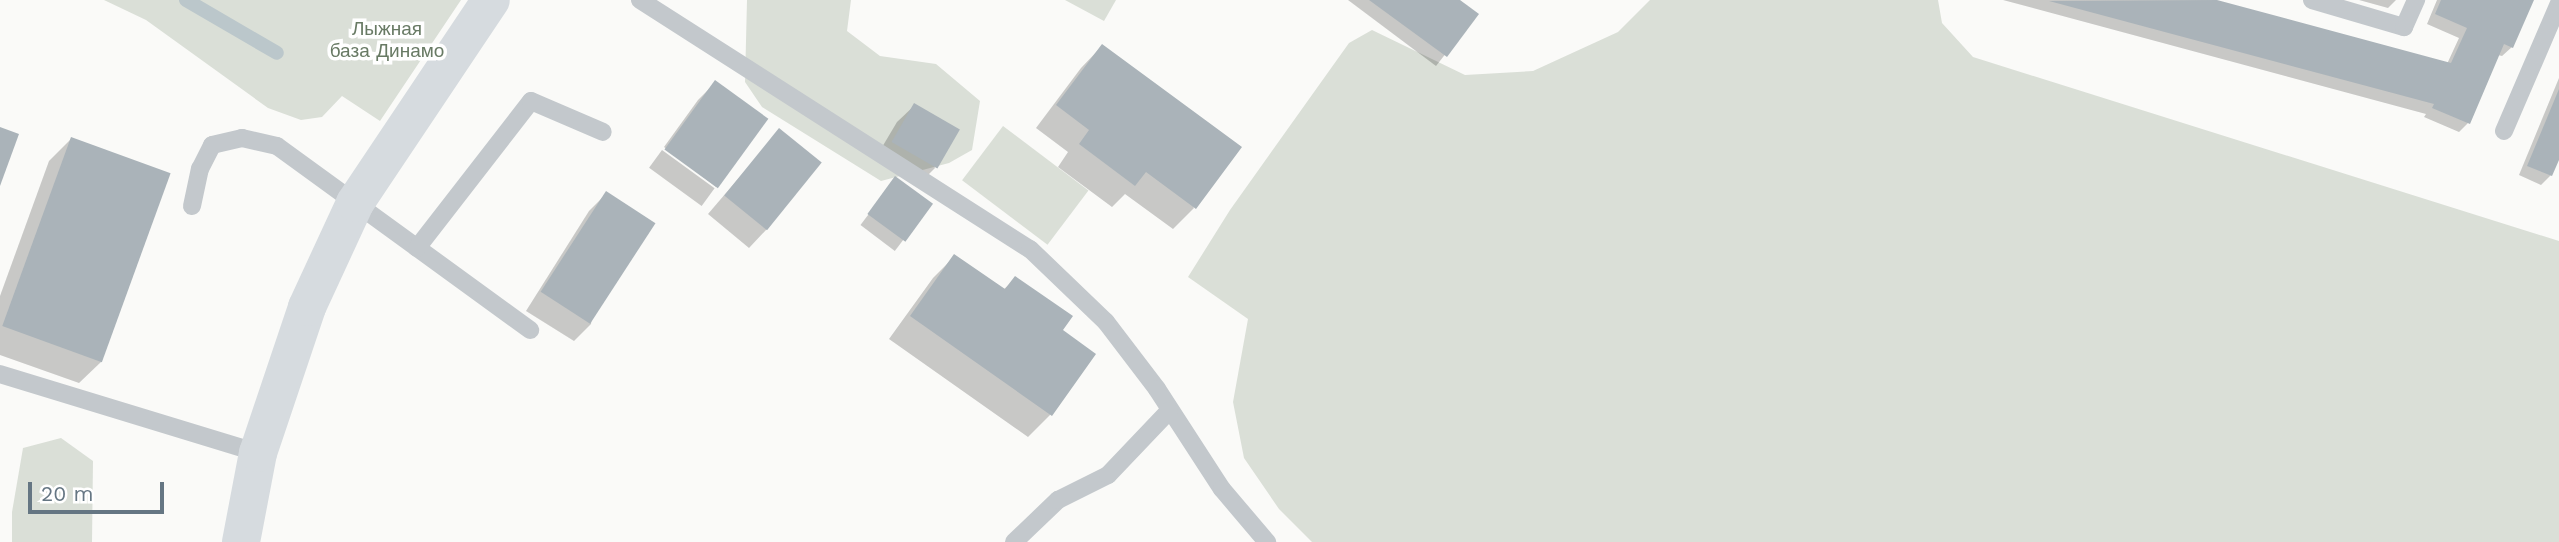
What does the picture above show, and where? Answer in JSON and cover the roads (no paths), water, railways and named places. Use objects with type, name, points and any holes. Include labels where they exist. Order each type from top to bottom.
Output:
[{"type":"street","points":[[241,542],[258,453],[307,307],[355,203],[491,0]]},
{"type":"lane","points":[[640,0],[1030,249],[1105,322],[1157,389],[1222,489],[1268,542]]},
{"type":"lane","points":[[2312,0],[2404,27],[2416,0]]},
{"type":"lane","points":[[2504,131],[2559,2]]},
{"type":"lane","points":[[417,248],[530,101],[603,132]]},
{"type":"lane","points":[[192,206],[200,169],[212,145],[242,138],[277,146],[530,330]]},
{"type":"lane","points":[[0,374],[258,453]]},
{"type":"lane","points":[[1014,542],[1058,500],[1108,475],[1169,411]]},
{"type":"waterway","points":[[186,0],[277,53]]},
{"type":"park label","name":"Лыжная база Динамо","points":[[387,40]]}]
